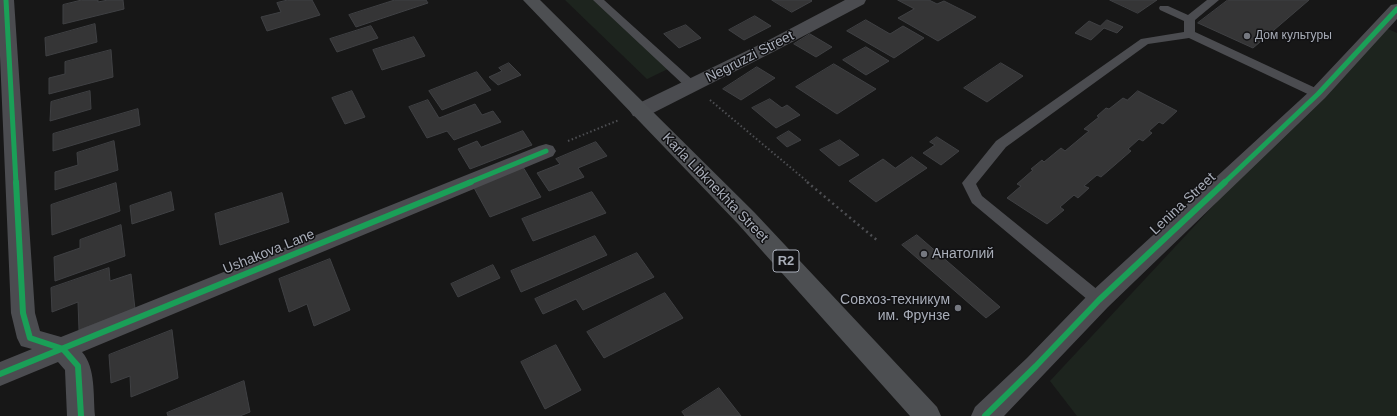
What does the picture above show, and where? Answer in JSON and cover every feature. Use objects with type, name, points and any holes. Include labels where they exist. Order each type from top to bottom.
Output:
[{"type":"main road","name":"Karla Libknekhta Street","points":[[530,0],[746,218],[927,416]]},
{"type":"street","points":[[6,0],[22,313],[30,338],[63,349],[78,366],[81,416]]},
{"type":"street","name":"Negruzzi Street","points":[[640,111],[692,86],[858,0]]},
{"type":"street","name":"Lenina Street","points":[[986,416],[1099,300],[1318,94],[1394,16]]},
{"type":"street","name":"Ushakova Lane","points":[[0,374],[546,151]]},
{"type":"lane","points":[[598,0],[692,86]]},
{"type":"lane","points":[[1189,19],[1214,0]]},
{"type":"lane","points":[[1164,8],[1189,19]]},
{"type":"lane","points":[[1189,19],[1190,34]]},
{"type":"lane","points":[[1099,300],[977,199],[969,183],[1001,144],[1145,41],[1190,34],[1318,94]]},
{"type":"path","points":[[692,86],[878,240]]},
{"type":"path","points":[[546,151],[640,111]]},
{"type":"shaded area","points":[[565,0],[598,0],[672,67],[647,79]]},
{"type":"shaded area","points":[[1381,26],[1397,33],[1397,416],[1077,416],[1050,381]]},
{"type":"building","points":[[82,0],[98,0],[98,2],[123,0],[124,9],[63,24],[63,5]]},
{"type":"building","points":[[288,0],[312,0],[320,15],[267,31],[261,17],[281,12],[277,3]]},
{"type":"building","points":[[395,0],[426,0],[428,3],[356,27],[349,15]]},
{"type":"building","points":[[772,0],[811,0],[812,1],[792,12]]},
{"type":"building","points":[[898,0],[929,0],[937,4],[944,1],[976,17],[938,41],[898,18],[914,9]]},
{"type":"building","points":[[1110,0],[1157,0],[1138,13]]},
{"type":"building","name":"Дом культуры","points":[[1228,0],[1309,0],[1253,48],[1198,23]]},
{"type":"building","points":[[755,16],[771,26],[744,40],[729,30]]},
{"type":"building","points":[[866,20],[890,34],[903,26],[924,38],[894,58],[847,31]]},
{"type":"building","points":[[1107,20],[1123,27],[1117,33],[1104,28],[1091,40],[1075,33],[1089,21],[1100,26]]},
{"type":"building","points":[[95,24],[97,42],[46,56],[45,38]]},
{"type":"building","points":[[686,25],[701,38],[679,48],[664,34]]},
{"type":"building","points":[[371,26],[378,38],[337,52],[330,39]]},
{"type":"building","points":[[810,34],[832,47],[816,57],[794,44]]},
{"type":"building","points":[[414,37],[425,56],[382,70],[373,50]]},
{"type":"building","points":[[866,47],[889,61],[866,75],[843,60]]},
{"type":"building","points":[[111,50],[113,77],[49,94],[49,78],[65,74],[65,62]]},
{"type":"building","points":[[509,63],[521,75],[498,85],[489,77],[502,71],[499,68]]},
{"type":"building","points":[[1001,63],[1023,76],[987,102],[964,88]]},
{"type":"building","points":[[834,64],[876,89],[837,114],[796,87]]},
{"type":"building","points":[[757,67],[775,78],[741,100],[723,89]]},
{"type":"building","points":[[477,72],[491,90],[442,110],[429,91]]},
{"type":"building","points":[[90,91],[91,109],[50,121],[51,102]]},
{"type":"building","points":[[352,91],[365,117],[345,124],[332,98]]},
{"type":"building","points":[[1138,91],[1177,111],[1163,124],[1159,122],[1149,131],[1152,133],[1143,141],[1139,139],[1128,149],[1131,151],[1101,177],[1097,175],[1084,186],[1089,188],[1078,198],[1074,195],[1060,207],[1064,210],[1047,224],[1007,198],[1021,186],[1017,184],[1042,160],[1044,162],[1061,148],[1065,151],[1089,131],[1084,129],[1099,117],[1097,116],[1106,108],[1109,109],[1123,98],[1127,100]]},
{"type":"building","points":[[770,99],[782,108],[787,105],[800,115],[776,128],[752,108]]},
{"type":"building","points":[[428,100],[439,118],[475,104],[482,115],[493,111],[501,122],[454,140],[447,131],[427,138],[409,107]]},
{"type":"building","points":[[138,109],[140,125],[53,151],[53,134]]},
{"type":"building","points":[[523,131],[532,145],[470,169],[458,149],[477,141],[481,147]]},
{"type":"building","points":[[789,131],[801,140],[787,147],[777,138]]},
{"type":"building","points":[[937,137],[959,151],[941,165],[923,153],[935,145],[930,142]]},
{"type":"building","points":[[840,140],[859,155],[839,166],[820,150]]},
{"type":"building","points":[[114,141],[118,170],[55,190],[55,172],[78,165],[77,153]]},
{"type":"building","points":[[596,142],[607,156],[578,168],[584,177],[549,191],[537,173],[560,164],[556,159]]},
{"type":"building","points":[[912,157],[927,168],[876,202],[849,181],[883,159],[895,168]]},
{"type":"building","points":[[523,167],[541,197],[490,217],[473,186]]},
{"type":"building","points":[[116,183],[120,211],[52,235],[51,205]]},
{"type":"building","points":[[171,192],[174,210],[132,224],[130,206]]},
{"type":"building","points":[[592,192],[606,213],[533,241],[522,219]]},
{"type":"building","points":[[282,193],[289,222],[220,245],[215,214]]},
{"type":"building","points":[[121,225],[125,256],[55,281],[54,257],[80,248],[80,240]]},
{"type":"building","points":[[917,235],[1000,307],[986,318],[902,245]]},
{"type":"building","points":[[595,236],[607,255],[521,292],[511,271]]},
{"type":"building","points":[[637,253],[654,277],[583,310],[576,299],[543,314],[535,299]]},
{"type":"building","points":[[330,259],[350,310],[314,326],[307,304],[289,312],[279,279]]},
{"type":"building","points":[[493,265],[500,278],[458,297],[451,284]]},
{"type":"building","points":[[109,268],[110,281],[131,274],[135,309],[79,330],[78,302],[52,312],[51,288]]},
{"type":"building","points":[[665,293],[683,318],[604,358],[587,332]]},
{"type":"building","points":[[172,330],[178,378],[131,397],[130,376],[111,383],[109,355]]},
{"type":"building","points":[[556,345],[581,390],[545,409],[521,362]]},
{"type":"building","points":[[244,381],[250,412],[240,416],[168,416],[167,413]]},
{"type":"building","points":[[719,388],[741,416],[685,416],[682,412]]},
{"type":"cycle path","points":[[6,0],[23,313],[30,338],[63,349],[78,366],[81,416]]},
{"type":"cycle path","points":[[985,416],[1036,366],[1099,300],[1318,94],[1397,9]]},
{"type":"cycle path","points":[[0,374],[546,151]]},
{"type":"place","name":"Дом культуры","points":[[1247,36]]},
{"type":"place","name":"Анатолий","points":[[924,254]]},
{"type":"place","name":"Совхоз-техникум им. Фрунзе","points":[[958,308]]}]
